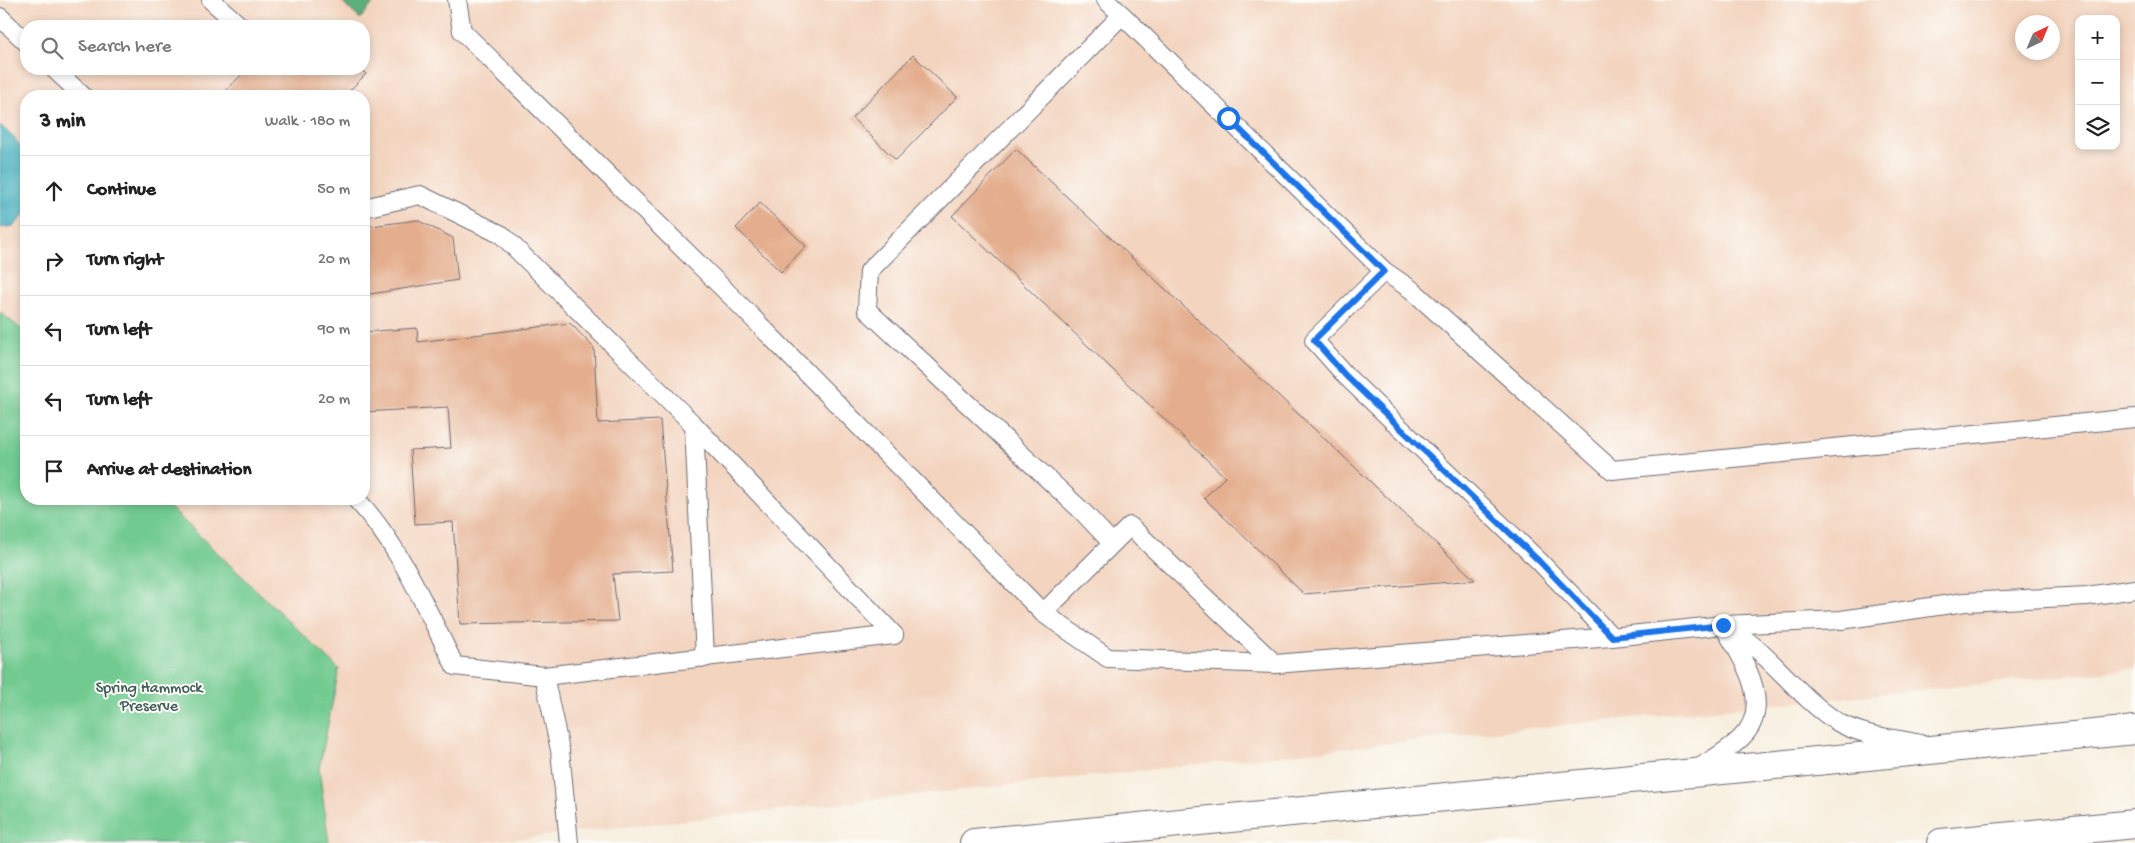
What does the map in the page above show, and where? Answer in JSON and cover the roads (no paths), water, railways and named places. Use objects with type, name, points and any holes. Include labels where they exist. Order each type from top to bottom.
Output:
[{"type":"main road","points":[[974,843],[1948,750],[2135,730]]},
{"type":"main road","points":[[1941,843],[2135,824]]},
{"type":"lane","points":[[212,0],[234,20]]},
{"type":"lane","points":[[457,0],[462,31],[733,298],[1042,613],[1108,658],[1275,664],[1612,637],[1723,625],[1841,620],[1965,602],[2087,596],[2135,589]]},
{"type":"lane","points":[[1106,0],[1121,8],[1384,271],[1412,290],[1612,470],[2135,418]]},
{"type":"lane","points":[[1112,543],[1082,511],[867,310],[869,271],[1121,8]]},
{"type":"lane","points":[[0,16],[20,36]]},
{"type":"lane","points":[[60,75],[77,90]]},
{"type":"lane","points":[[362,505],[369,512],[406,569],[455,666],[544,676],[894,635],[694,425],[502,235],[420,195],[370,207]]},
{"type":"lane","points":[[1384,271],[1314,340],[1346,376],[1539,561],[1612,637]]},
{"type":"lane","points":[[694,425],[705,658]]},
{"type":"lane","points":[[1042,613],[1130,526],[1275,664]]},
{"type":"lane","points":[[1723,625],[1741,634],[1815,704],[1838,722],[1864,732],[1948,750]]},
{"type":"lane","points":[[1692,773],[1742,738],[1754,722],[1757,706],[1752,680],[1723,625]]},
{"type":"lane","points":[[544,676],[560,750],[569,843]]},
{"type":"water","points":[[0,125],[20,146],[20,220],[14,226],[0,228]]},
{"type":"park label","name":"Spring Hammock Preserve","points":[[149,695]]}]
